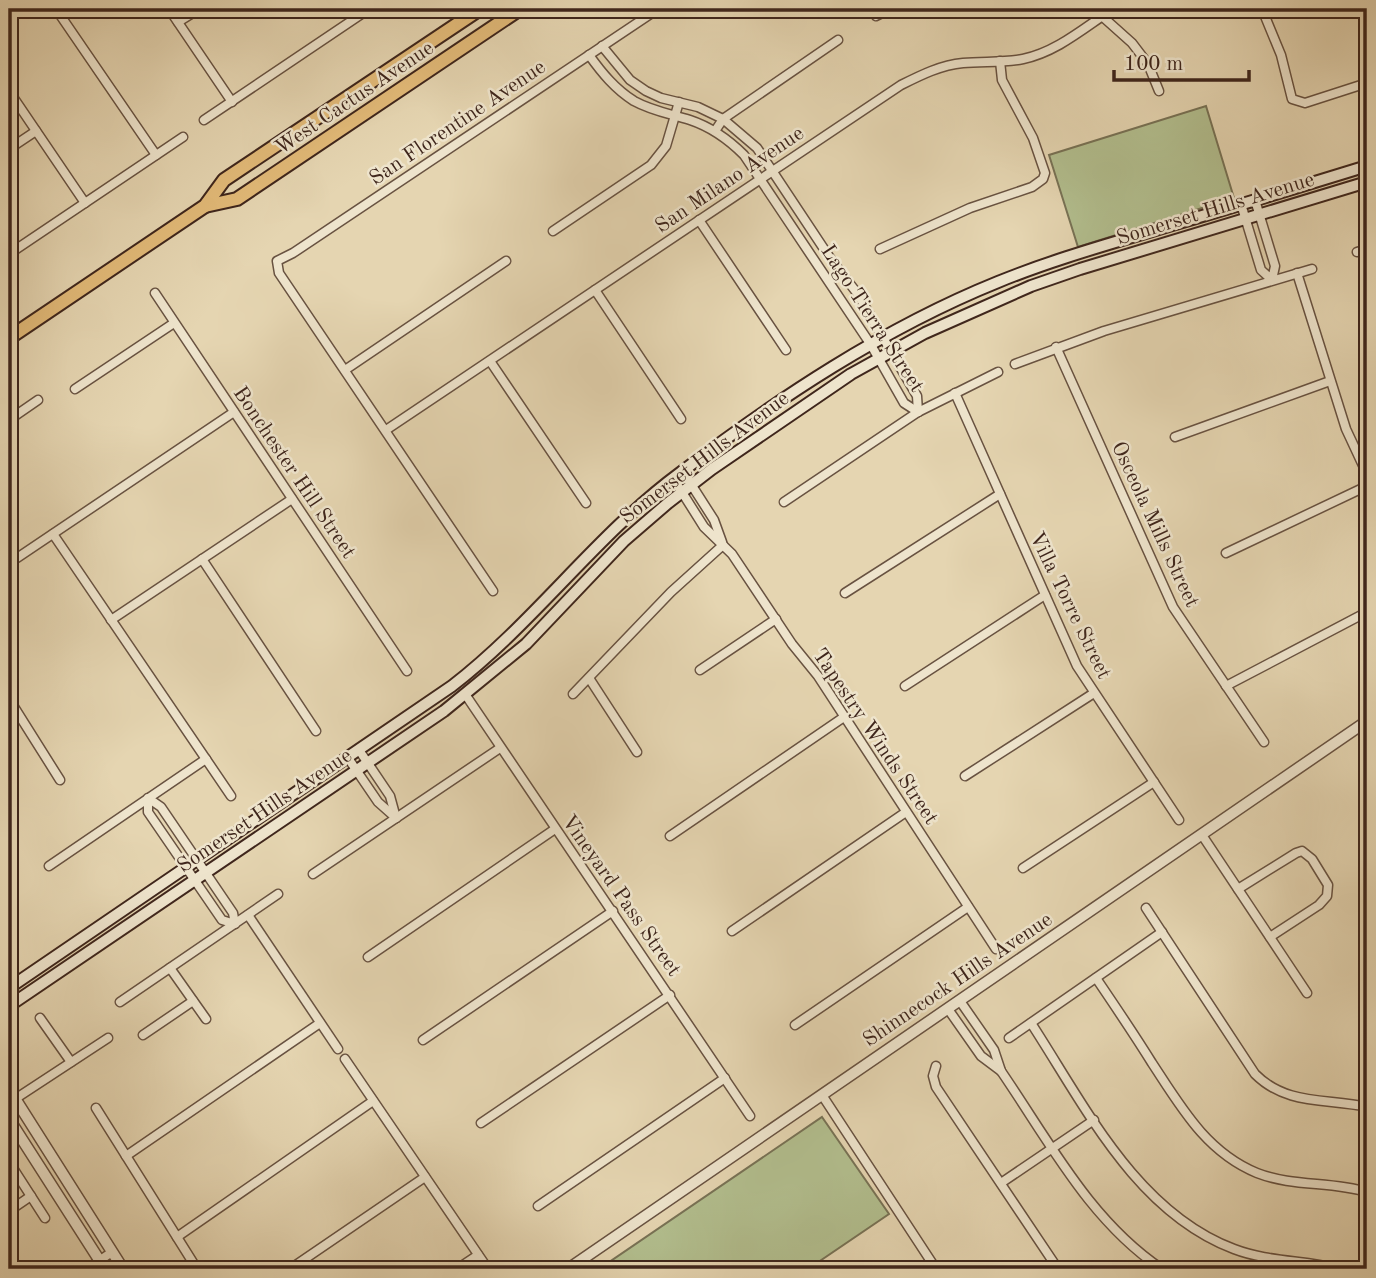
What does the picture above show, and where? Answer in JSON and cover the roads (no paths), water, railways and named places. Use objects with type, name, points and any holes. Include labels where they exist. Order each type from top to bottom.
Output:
[{"type":"main road","name":"West Cactus Avenue","points":[[9,338],[205,206],[224,180],[480,9]]},
{"type":"main road","name":"West Cactus Avenue","points":[[205,206],[236,199],[520,9]]},
{"type":"main road","name":"Somerset Hills Avenue","points":[[9,988],[348,758],[479,665],[517,630],[604,538],[678,474],[777,404],[871,345],[959,299],[1026,271],[1367,166]]},
{"type":"main road","name":"Somerset Hills Avenue","points":[[9,1006],[466,694],[526,644],[624,541],[687,488],[792,412],[890,351],[951,320],[1031,286],[1367,182]]},
{"type":"street","points":[[56,9],[156,155]]},
{"type":"street","points":[[169,9],[232,102]]},
{"type":"street","points":[[178,22],[199,9]]},
{"type":"street","points":[[204,120],[369,9]]},
{"type":"street","name":"San Florentine Avenue","points":[[345,370],[279,273],[277,261],[293,253],[658,9]]},
{"type":"street","points":[[876,16],[890,9]]},
{"type":"street","points":[[1094,9],[1122,31],[1141,53],[1159,91]]},
{"type":"street","name":"San Milano Avenue","points":[[386,430],[915,77],[960,63],[1023,59],[1050,50],[1114,9]]},
{"type":"street","points":[[1262,9],[1281,55],[1290,95],[1297,101],[1305,103],[1367,83]]},
{"type":"street","points":[[715,131],[723,119],[838,40]]},
{"type":"street","name":"Lago Tierra Street","points":[[602,46],[630,80],[661,98],[698,107],[723,119],[757,148],[830,258],[857,293],[917,396],[918,412]]},
{"type":"street","name":"Lago Tierra Street","points":[[589,55],[620,91],[647,107],[676,115],[715,131],[738,149],[761,179],[871,345],[904,403],[918,412]]},
{"type":"street","points":[[880,249],[970,208],[1032,187],[1042,179],[1045,173],[1033,138],[1002,80],[1000,61]]},
{"type":"street","points":[[9,91],[85,203]]},
{"type":"street","points":[[553,231],[651,165],[666,146],[679,102]]},
{"type":"street","points":[[9,149],[36,131]]},
{"type":"street","points":[[9,254],[183,137]]},
{"type":"street","points":[[1255,200],[1275,266],[1272,280]]},
{"type":"street","points":[[1241,204],[1261,270],[1272,280]]},
{"type":"street","points":[[699,220],[786,350]]},
{"type":"street","points":[[1357,252],[1367,249]]},
{"type":"street","points":[[493,591],[345,370],[506,261]]},
{"type":"street","points":[[1014,364],[1056,347],[1312,269]]},
{"type":"street","points":[[1297,273],[1346,429],[1367,474]]},
{"type":"street","points":[[595,290],[681,419]]},
{"type":"street","name":"Bonchester Hill Street","points":[[155,293],[407,671]]},
{"type":"street","points":[[75,389],[174,323]]},
{"type":"street","name":"Osceola Mills Street","points":[[1056,347],[1173,607],[1264,742]]},
{"type":"street","points":[[490,361],[586,503]]},
{"type":"street","points":[[784,502],[918,412],[998,372]]},
{"type":"street","points":[[1175,437],[1330,381]]},
{"type":"street","name":"Villa Torre Street","points":[[955,393],[1072,656],[1180,820]]},
{"type":"street","points":[[9,420],[38,400]]},
{"type":"street","points":[[17,558],[234,412]]},
{"type":"street","name":"Tapestry Winds Street","points":[[678,474],[704,527],[732,554],[818,676],[996,949]]},
{"type":"street","points":[[1226,552],[1367,486]]},
{"type":"street","points":[[845,593],[1000,494]]},
{"type":"street","points":[[111,620],[292,499]]},
{"type":"street","points":[[53,534],[231,796]]},
{"type":"street","points":[[573,694],[671,592],[723,545]]},
{"type":"street","points":[[202,559],[316,731]]},
{"type":"street","points":[[905,686],[1045,595]]},
{"type":"street","points":[[1226,686],[1367,612]]},
{"type":"street","points":[[700,670],[776,619]]},
{"type":"street","points":[[589,678],[637,752]]},
{"type":"street","points":[[965,776],[1094,693]]},
{"type":"street","name":"Vineyard Pass Street","points":[[466,694],[750,1116]]},
{"type":"street","points":[[9,699],[60,780]]},
{"type":"street","points":[[670,836],[844,717]]},
{"type":"street","name":"Shinnecock Hills Avenue","points":[[568,1269],[1367,721]]},
{"type":"street","points":[[313,874],[500,748]]},
{"type":"street","points":[[359,750],[390,796],[396,818]]},
{"type":"street","points":[[348,758],[378,802],[396,818]]},
{"type":"street","points":[[49,866],[206,759]]},
{"type":"street","points":[[1023,868],[1154,782]]},
{"type":"street","points":[[148,798],[161,807],[233,913],[234,925]]},
{"type":"street","points":[[148,798],[148,812],[194,880],[222,920],[234,925]]},
{"type":"street","points":[[732,931],[906,812]]},
{"type":"street","points":[[368,957],[555,830]]},
{"type":"street","points":[[1202,835],[1307,993]]},
{"type":"street","points":[[1238,889],[1296,853],[1301,852],[1312,859],[1328,886],[1327,896],[1319,905],[1270,937]]},
{"type":"street","points":[[120,1002],[278,894]]},
{"type":"street","points":[[795,1024],[968,906]]},
{"type":"street","points":[[1146,908],[1255,1074],[1264,1083],[1275,1091],[1295,1098],[1367,1107]]},
{"type":"street","points":[[423,1040],[613,911]]},
{"type":"street","points":[[248,915],[338,1049]]},
{"type":"street","points":[[1009,1038],[1163,932]]},
{"type":"street","points":[[170,968],[206,1019]]},
{"type":"street","points":[[1097,978],[1188,1119],[1221,1152],[1257,1173],[1285,1181],[1327,1184],[1367,1192]]},
{"type":"street","points":[[481,1123],[670,995]]},
{"type":"street","points":[[143,1035],[193,1001]]},
{"type":"street","points":[[960,1001],[994,1050],[1001,1071],[1104,1219],[1135,1250],[1162,1269]]},
{"type":"street","points":[[948,1009],[981,1056],[1001,1071]]},
{"type":"street","points":[[40,1018],[71,1062]]},
{"type":"street","points":[[126,1156],[320,1023]]},
{"type":"street","points":[[1031,1023],[1094,1120],[1144,1189],[1188,1226],[1221,1244],[1251,1254],[1281,1262],[1339,1269]]},
{"type":"street","points":[[15,1099],[108,1038]]},
{"type":"street","points":[[345,1059],[488,1269]]},
{"type":"street","points":[[936,1066],[933,1076],[936,1087],[1058,1269]]},
{"type":"street","points":[[538,1206],[725,1078]]},
{"type":"street","points":[[9,1089],[123,1269]]},
{"type":"street","points":[[822,1095],[936,1269]]},
{"type":"street","points":[[177,1237],[373,1101]]},
{"type":"street","points":[[96,1108],[197,1269]]},
{"type":"street","points":[[9,1119],[102,1265]]},
{"type":"street","points":[[1001,1183],[1094,1120]]},
{"type":"street","points":[[9,1162],[45,1218]]},
{"type":"street","points":[[290,1269],[425,1177]]},
{"type":"street","points":[[9,1211],[31,1196]]},
{"type":"street","points":[[87,1269],[102,1265],[112,1252]]},
{"type":"street","points":[[457,1269],[478,1255]]}]
